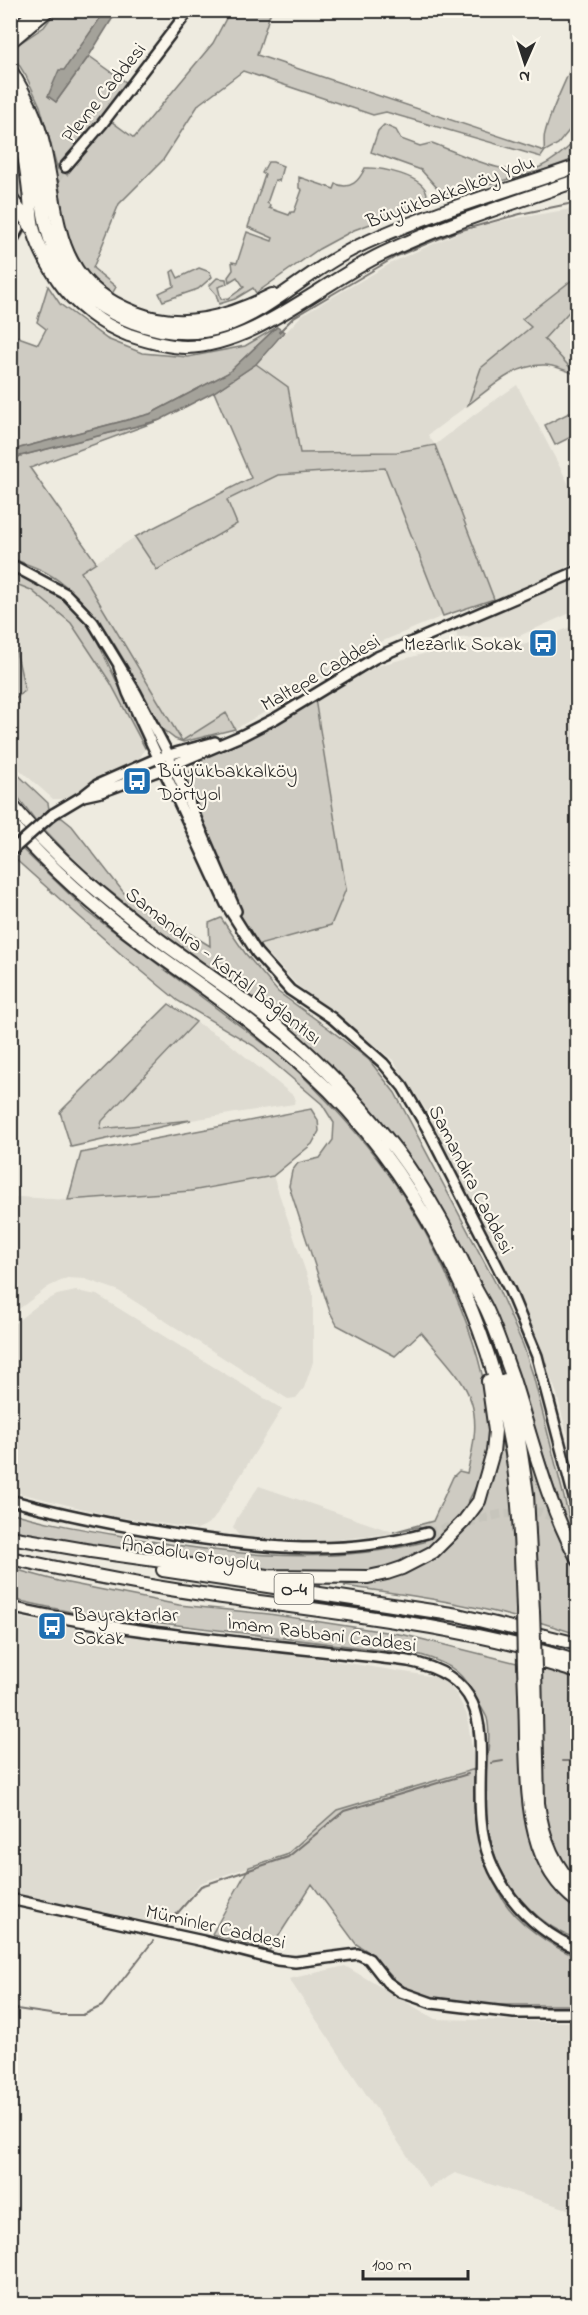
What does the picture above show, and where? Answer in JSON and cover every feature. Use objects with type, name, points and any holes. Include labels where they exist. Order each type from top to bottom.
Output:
[{"type":"highway","points":[[10,31],[25,21],[35,10]]},
{"type":"highway","points":[[10,42],[48,10]]},
{"type":"highway","points":[[10,69],[31,105],[44,148],[60,235],[71,262],[83,279],[104,297],[123,308],[154,320],[201,321],[228,315],[302,279]]},
{"type":"highway","name":"Büyükbakkalköy Yolu","points":[[10,91],[19,106],[32,145],[46,225],[55,252],[67,275],[86,295],[101,306],[118,316],[160,331],[207,332],[223,327],[256,312],[290,292],[302,279],[341,254],[450,207],[578,166]]},
{"type":"highway","name":"Büyükbakkalköy Yolu","points":[[10,116],[25,156],[33,230],[59,282],[78,303],[104,323],[148,342],[185,347],[201,346],[242,333],[262,324],[381,255],[434,231],[578,180]]},
{"type":"highway","points":[[10,197],[33,230]]},
{"type":"highway","name":"Samandıra - Kartal Bağlantısı","points":[[10,803],[65,862],[107,899],[236,994],[287,1034],[328,1071],[386,1136],[413,1175],[456,1246],[476,1290]]},
{"type":"highway","name":"Samandıra - Kartal Bağlantısı","points":[[10,823],[68,881],[102,911],[245,1018],[311,1073],[371,1138],[401,1178],[426,1218],[458,1282]]},
{"type":"highway","points":[[458,1282],[471,1307],[481,1335],[507,1427],[518,1495],[528,1611]]},
{"type":"highway","points":[[10,1538],[201,1567],[291,1577],[368,1577],[387,1573],[433,1552],[464,1521],[479,1500],[493,1452],[495,1431],[491,1395],[482,1358],[458,1282]]},
{"type":"highway","points":[[476,1290],[487,1309],[511,1374],[556,1515],[578,1560]]},
{"type":"highway","points":[[476,1290],[504,1375],[518,1433],[527,1494],[530,1667],[540,1821],[555,1861],[566,1879],[578,1889]]},
{"type":"highway","name":"Anadolu Otoyolu","points":[[10,1538],[90,1557],[157,1569],[458,1615],[578,1644]]},
{"type":"highway","name":"Anadolu Otoyolu","points":[[10,1558],[138,1584],[362,1616],[495,1641],[578,1662]]},
{"type":"highway","points":[[362,1616],[578,1672]]},
{"type":"highway","points":[[530,1667],[527,1789],[533,1828],[547,1868],[569,1896],[578,1902]]},
{"type":"main road","name":"Plevne Caddesi","points":[[65,167],[102,124],[189,10]]},
{"type":"main road","points":[[10,244],[18,229]]},
{"type":"main road","name":"Samandıra Caddesi","points":[[10,564],[66,594],[93,622],[136,693],[168,767],[233,904],[239,922],[257,953],[290,990],[332,1018],[383,1063],[402,1086],[427,1128],[510,1291],[537,1356],[578,1513]]},
{"type":"main road","name":"Maltepe Caddesi","points":[[83,796],[101,792],[168,767],[243,735],[276,718],[361,665],[578,571]]},
{"type":"main road","name":"Maltepe Caddesi","points":[[10,852],[53,814],[83,796],[96,785],[163,756],[243,735]]},
{"type":"main road","points":[[10,1500],[112,1525],[252,1546],[307,1550],[370,1546],[427,1533]]},
{"type":"main road","name":"İmam Rabbani Caddesi","points":[[10,1607],[165,1633],[408,1661],[426,1665],[447,1675],[457,1683],[472,1702],[479,1722],[482,1749],[481,1819],[490,1861],[504,1886],[525,1914],[555,1938],[578,1949]]},
{"type":"main road","name":"Müminler Caddesi","points":[[10,1899],[202,1941],[277,1960],[295,1962],[358,1954],[369,1959],[387,1982],[401,1992],[432,2003],[514,2013],[578,2013]]},
{"type":"shaded area","points":[[56,11],[105,11],[48,96],[56,102],[89,56],[134,88],[111,121],[134,138],[213,43],[230,11],[271,11],[257,55],[544,151],[544,135],[576,54],[577,121],[558,144],[545,151],[541,157],[386,112],[373,115],[243,71],[199,104],[163,160],[119,204],[93,268],[116,287],[112,294],[88,276],[65,233],[57,167],[40,106],[26,76],[11,52],[11,49],[44,27]],"holes":[[[91,129],[97,135],[67,175],[57,166]]]},
{"type":"shaded area","points":[[105,11],[117,11],[56,102],[48,96],[59,70],[64,70]]},
{"type":"shaded area","points":[[384,125],[396,130],[401,139],[420,146],[432,143],[500,168],[528,170],[540,167],[551,161],[577,139],[577,158],[541,171],[449,194],[440,191],[421,170],[371,152],[378,131]]},
{"type":"shaded area","points":[[10,135],[17,155],[26,208],[11,191]]},
{"type":"shaded area","points":[[268,162],[283,166],[279,181],[275,180],[267,203],[270,205],[269,208],[289,215],[294,212],[302,190],[299,188],[299,177],[334,189],[336,184],[346,186],[354,183],[365,168],[390,171],[418,182],[427,194],[425,204],[354,230],[319,249],[256,293],[253,288],[235,299],[219,304],[216,294],[209,286],[217,278],[226,279],[227,284],[218,287],[221,299],[229,298],[244,287],[237,277],[229,282],[228,277],[233,270],[232,262],[237,263],[247,232],[272,241],[273,238],[248,227],[265,175],[262,173]]},
{"type":"shaded area","points":[[11,205],[20,220],[24,233],[11,255]]},
{"type":"shaded area","points":[[577,208],[577,276],[522,318],[531,327],[481,368],[468,405],[428,435],[435,445],[397,452],[300,453],[288,387],[256,364],[303,314],[397,260],[460,232],[500,221]]},
{"type":"shaded area","points":[[199,268],[210,272],[212,277],[198,289],[163,301],[159,293],[174,286],[171,272],[174,270],[178,278]]},
{"type":"shaded area","points":[[577,276],[577,303],[544,339],[577,375],[546,365],[524,368],[504,378],[468,405],[481,368],[531,327],[522,319]]},
{"type":"shaded area","points":[[48,286],[60,304],[107,339],[142,353],[188,357],[245,346],[277,327],[228,373],[150,414],[20,448],[11,454],[10,334],[38,344],[46,329],[37,322]]},
{"type":"shaded area","points":[[577,303],[577,375],[544,339]]},
{"type":"shaded area","points":[[277,327],[284,332],[256,364],[214,392],[160,420],[20,456],[11,463],[11,454],[20,448],[150,414],[228,373]]},
{"type":"shaded area","points":[[256,364],[288,387],[300,453],[397,452],[435,445],[494,599],[443,616],[385,468],[278,475],[227,500],[237,524],[157,570],[135,537],[251,478],[214,392]]},
{"type":"shaded area","points":[[517,385],[577,500],[577,561],[554,574],[494,599],[435,445]]},
{"type":"shaded area","points":[[577,409],[577,434],[555,445],[545,425]]},
{"type":"shaded area","points":[[160,420],[30,468],[96,562],[81,572],[182,741],[226,713],[235,729],[183,742],[162,729],[113,642],[82,602],[65,585],[45,572],[11,558],[10,463],[20,456]]},
{"type":"shaded area","points":[[385,468],[443,616],[366,648],[316,683],[235,729],[226,713],[183,742],[81,572],[135,537],[157,569],[237,524],[227,500],[279,475]]},
{"type":"shaded area","points":[[10,569],[34,578],[60,596],[91,628],[147,745],[145,748],[110,682],[71,623],[31,590],[11,582]]},
{"type":"shaded area","points":[[577,574],[577,610],[519,636],[457,638],[456,625]]},
{"type":"shaded area","points":[[11,582],[31,590],[71,623],[110,682],[145,748],[140,758],[66,799],[53,799],[11,762],[11,703],[25,690],[11,641]]},
{"type":"shaded area","points":[[577,624],[577,1461],[557,1394],[527,1314],[481,1219],[435,1143],[432,1119],[393,1060],[297,985],[260,945],[331,925],[346,889],[315,699],[380,665],[447,648],[534,643]]},
{"type":"shaded area","points":[[13,637],[25,690],[11,703],[10,641]]},
{"type":"shaded area","points":[[315,699],[346,889],[331,925],[259,945],[239,918],[187,776],[197,759],[243,741]]},
{"type":"shaded area","points":[[11,768],[48,803],[49,809],[36,821],[11,788]]},
{"type":"shaded area","points":[[57,817],[72,826],[124,893],[210,946],[209,923],[221,918],[245,953],[278,992],[369,1060],[395,1093],[497,1286],[523,1345],[533,1375],[569,1517],[577,1534],[577,1552],[498,1322],[461,1243],[417,1168],[363,1099],[307,1043],[251,997],[158,932],[78,864],[44,829]]},
{"type":"shaded area","points":[[22,849],[88,912],[287,1061],[352,1128],[387,1172],[425,1233],[461,1309],[475,1349],[485,1389],[489,1426],[485,1464],[469,1500],[445,1533],[411,1558],[399,1564],[370,1571],[336,1574],[302,1573],[222,1565],[11,1531],[10,1512],[63,1525],[155,1542],[270,1555],[348,1554],[386,1550],[424,1542],[426,1531],[419,1527],[393,1532],[433,1521],[453,1477],[459,1471],[467,1473],[475,1427],[469,1395],[461,1381],[421,1332],[395,1356],[337,1325],[330,1312],[289,1186],[292,1171],[298,1163],[320,1158],[333,1140],[334,1123],[322,1104],[254,1046],[178,1001],[121,954],[13,857]]},
{"type":"shaded area","points":[[169,1004],[196,1022],[102,1121],[100,1129],[191,1120],[71,1147],[60,1112]]},
{"type":"shaded area","points":[[196,1022],[225,1040],[295,1097],[294,1104],[191,1120],[100,1129],[102,1121]]},
{"type":"shaded area","points":[[311,1109],[318,1120],[319,1131],[312,1144],[273,1176],[191,1191],[68,1200],[81,1153]]},
{"type":"shaded area","points":[[273,1176],[313,1293],[313,1362],[304,1388],[296,1398],[288,1399],[117,1290],[85,1279],[67,1278],[48,1287],[11,1315],[11,1199],[20,1197],[68,1200],[191,1191]]},
{"type":"shaded area","points":[[76,1291],[97,1295],[282,1409],[213,1520],[204,1526],[197,1529],[112,1516],[11,1491],[11,1326],[38,1305],[57,1295]]},
{"type":"shaded area","points":[[499,1428],[509,1474],[515,1529],[518,1618],[410,1595],[344,1586],[383,1581],[406,1572],[427,1562],[462,1533],[486,1495],[494,1474]]},
{"type":"shaded area","points":[[529,1452],[557,1531],[577,1568],[577,1634],[539,1622],[536,1531],[527,1453]]},
{"type":"shaded area","points":[[259,1486],[394,1533],[303,1544],[239,1536],[233,1528],[237,1518]]},
{"type":"shaded area","points":[[10,1568],[58,1581],[179,1605],[269,1614],[405,1635],[517,1663],[524,1794],[530,1837],[546,1877],[560,1894],[577,1908],[577,1939],[564,1934],[539,1918],[518,1896],[502,1871],[491,1842],[487,1817],[485,1791],[489,1744],[487,1718],[467,1683],[449,1666],[421,1655],[71,1612],[11,1599]]},
{"type":"shaded area","points":[[10,1615],[50,1625],[240,1646],[442,1678],[457,1695],[467,1715],[475,1769],[337,1810],[286,1855],[200,1883],[167,1925],[11,1893]]},
{"type":"shaded area","points":[[540,1666],[577,1679],[577,1883],[558,1857],[550,1837],[545,1814],[540,1764]]},
{"type":"shaded area","points":[[475,1769],[474,1802],[478,1835],[494,1884],[508,1907],[525,1925],[567,1953],[577,1957],[577,2005],[461,2005],[408,1990],[392,1977],[369,1952],[356,1944],[312,1884],[269,1951],[212,1934],[249,1867],[286,1855],[337,1810]]},
{"type":"shaded area","points":[[345,1966],[435,2019],[577,2022],[577,2212],[455,2173],[429,2188],[289,1979]]},
{"type":"waterway","points":[[279,332],[294,317],[397,256],[455,232],[520,214],[578,202]]},
{"type":"waterway","points":[[491,1763],[503,1761]]},
{"type":"waterway","points":[[562,1761],[578,1761]]},
{"type":"waterway","points":[[163,1930],[201,1886],[288,1857],[344,1811],[468,1774]]},
{"type":"waterway","points":[[10,2008],[57,2015],[83,2015],[102,2006],[153,1941]]},
{"type":"tunnel","points":[[49,189],[65,167]]},
{"type":"tunnel","points":[[427,1533],[501,1514],[540,1512],[578,1528]]},
{"type":"place","name":"Mezarlık Sokak","points":[[543,643]]},
{"type":"place","name":"Büyükbakkalköy Dörtyol","points":[[137,781]]},
{"type":"place","name":"Bayraktarlar Sokak","points":[[52,1626]]}]
